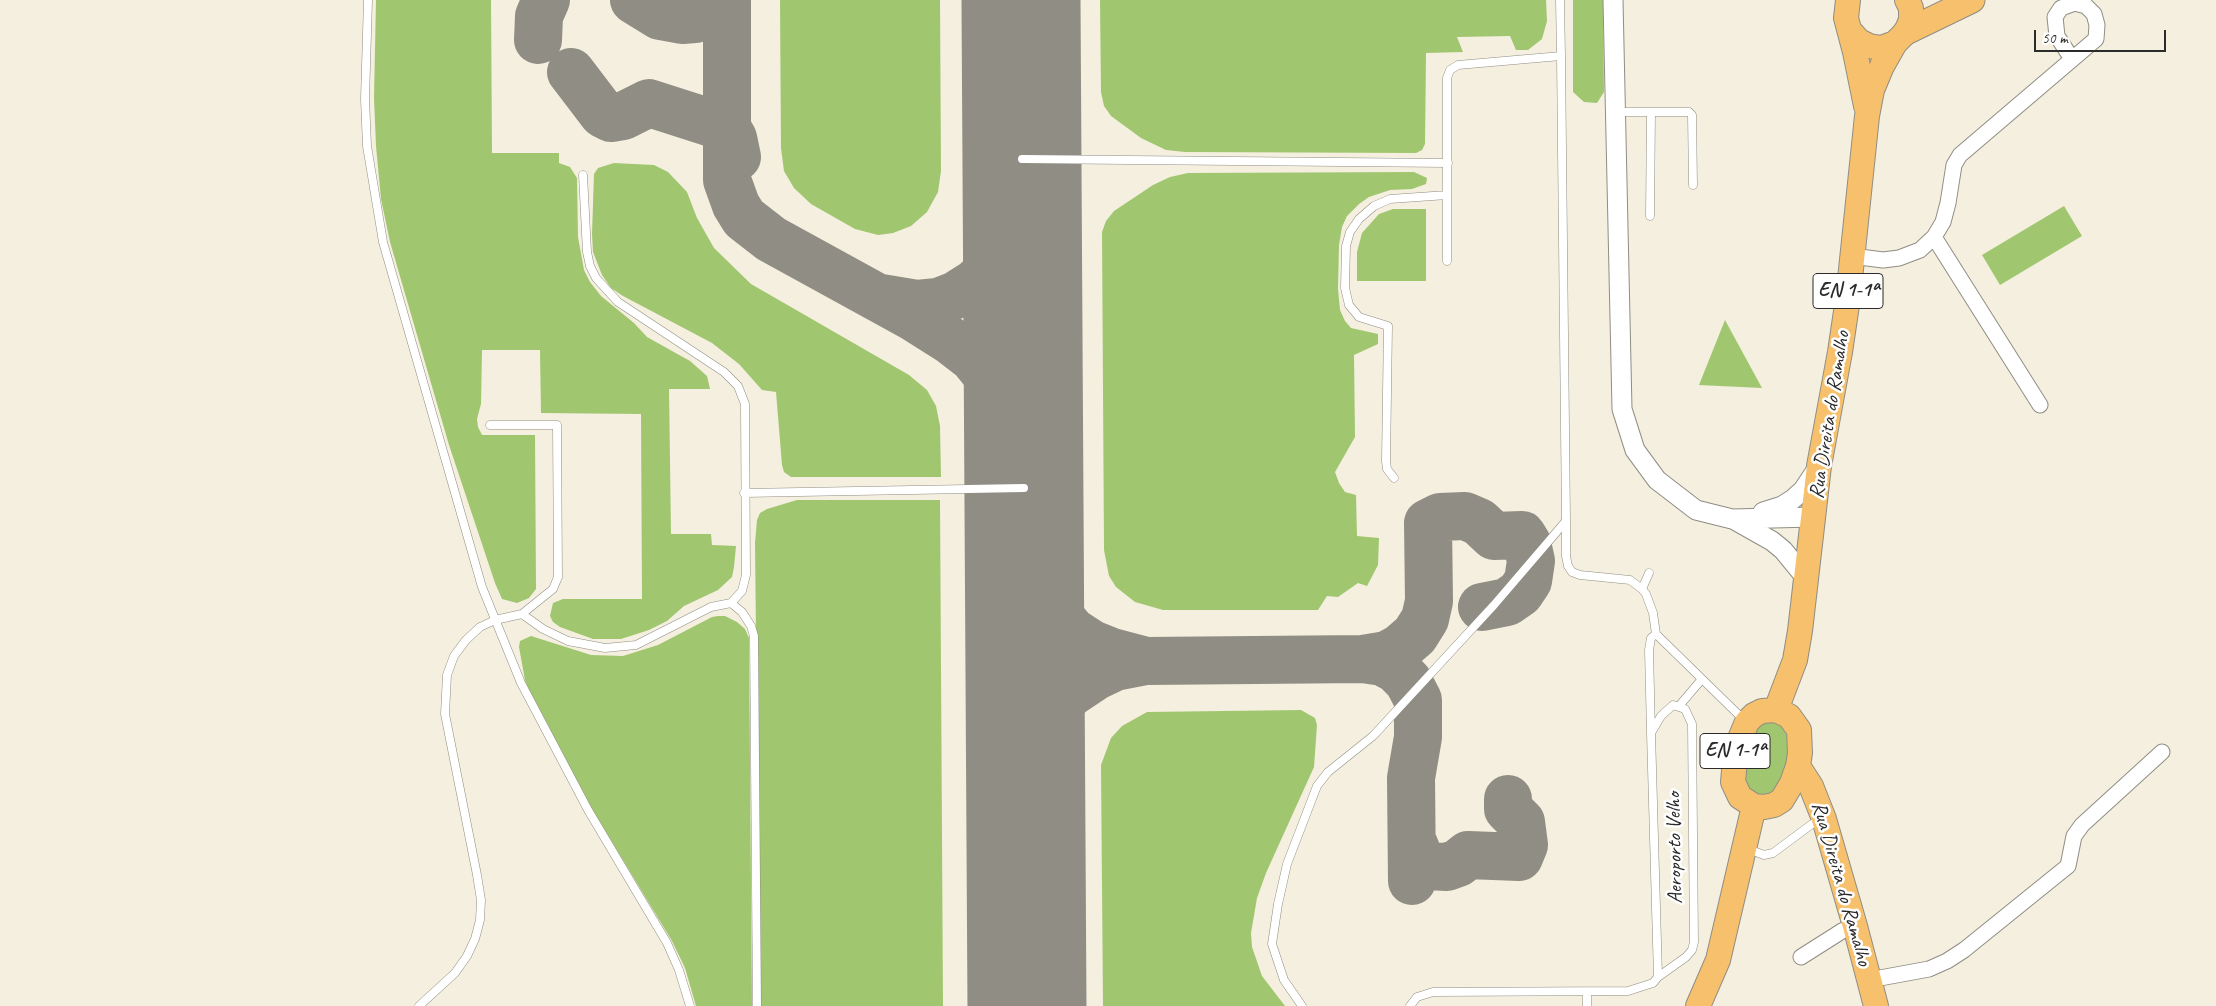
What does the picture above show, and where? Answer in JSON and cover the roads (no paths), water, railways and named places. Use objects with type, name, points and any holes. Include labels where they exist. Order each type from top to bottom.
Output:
[{"type":"highway","points":[[1901,38],[1972,0]]},
{"type":"main road","name":"EN 1-1ª","points":[[1848,0],[1846,18],[1850,31]]},
{"type":"main road","name":"EN 1-1ª","points":[[1901,38],[1911,20],[1911,8],[1907,0]]},
{"type":"main road","points":[[1850,31],[1859,41],[1869,46],[1882,48],[1901,38]]},
{"type":"main road","name":"Rua Direita do Ramalho","points":[[1850,31],[1860,73],[1867,116]]},
{"type":"main road","name":"Rua Direita do Ramalho","points":[[1776,710],[1795,660],[1800,631],[1819,466],[1840,352],[1867,116],[1872,90],[1882,66],[1901,38]]},
{"type":"main road","name":"EN 1-1ª","points":[[1776,710],[1789,716],[1799,730],[1800,752],[1798,766],[1792,783],[1782,800],[1774,805],[1754,806],[1740,797],[1733,782],[1736,748],[1747,722],[1762,711],[1776,710]]},
{"type":"main road","name":"Rua Direita do Ramalho","points":[[1798,766],[1811,786],[1824,819],[1876,1006]]},
{"type":"main road","points":[[1698,1006],[1718,960],[1754,806]]},
{"type":"street","points":[[1613,0],[1622,409],[1635,450],[1657,480],[1696,510],[1732,519],[1772,541],[1783,550],[1806,578]]},
{"type":"street","points":[[1852,256],[1884,260],[1899,258],[1920,250],[1934,237],[1945,213],[1956,160],[2072,58]]},
{"type":"street","points":[[1934,237],[2040,405]]},
{"type":"street","points":[[1732,519],[1767,511],[1787,503],[1802,490],[1819,466]]},
{"type":"street","points":[[1732,519],[1814,517]]},
{"type":"street","points":[[1869,980],[1929,969],[1947,961],[1964,950],[2068,866],[2074,836],[2082,825],[2162,752]]},
{"type":"street","points":[[1802,957],[1842,931],[1855,926]]},
{"type":"lane","points":[[368,0],[365,99],[367,146],[382,242],[482,587],[521,683],[560,760],[667,943],[679,970],[690,1006]]},
{"type":"lane","points":[[1560,0],[1566,556],[1568,566],[1572,572],[1580,575],[1630,580],[1642,589],[1646,594],[1653,613],[1656,634],[1747,722]]},
{"type":"lane","points":[[1447,261],[1447,78],[1450,70],[1458,65],[1561,56]]},
{"type":"lane","points":[[1616,112],[1689,112],[1692,116],[1693,185]]},
{"type":"lane","points":[[1650,216],[1651,112]]},
{"type":"lane","points":[[1022,159],[1448,163]]},
{"type":"lane","points":[[522,614],[543,629],[568,641],[590,647],[621,648],[651,639],[711,607],[732,603],[742,591],[746,575],[744,404],[738,386],[724,372],[618,302],[596,278],[587,252],[582,175]]},
{"type":"lane","points":[[1394,478],[1387,469],[1386,461],[1388,326],[1359,317],[1349,305],[1345,288],[1346,246],[1350,232],[1359,219],[1374,206],[1390,199],[1447,195]]},
{"type":"lane","points":[[419,1006],[449,979],[463,962],[475,939],[480,920],[481,900],[477,875],[444,714],[447,675],[454,656],[466,640],[480,627],[495,620],[522,614],[553,589],[558,577],[557,425],[490,425]]},
{"type":"lane","points":[[744,493],[1024,488]]},
{"type":"lane","points":[[1302,1006],[1284,980],[1272,944],[1278,904],[1288,864],[1317,786],[1328,772],[1374,736],[1494,605],[1566,521]]},
{"type":"lane","points":[[1642,589],[1649,573]]},
{"type":"lane","points":[[732,603],[742,612],[751,626],[754,636],[757,1006]]},
{"type":"lane","name":"Aeroporto Velho","points":[[1656,634],[1652,638],[1648,650],[1658,977]]},
{"type":"lane","points":[[1651,733],[1667,710],[1673,705],[1679,706],[1702,678]]},
{"type":"lane","name":"Aeroporto Velho","points":[[1410,1006],[1417,997],[1433,992],[1587,992],[1638,989],[1653,983],[1658,977],[1686,958],[1692,950],[1694,942],[1692,724],[1689,714],[1679,706]]},
{"type":"lane","points":[[1744,846],[1759,854],[1773,854],[1812,824],[1824,819]]},
{"type":"lane","points":[[1587,992],[1587,1006]]}]
